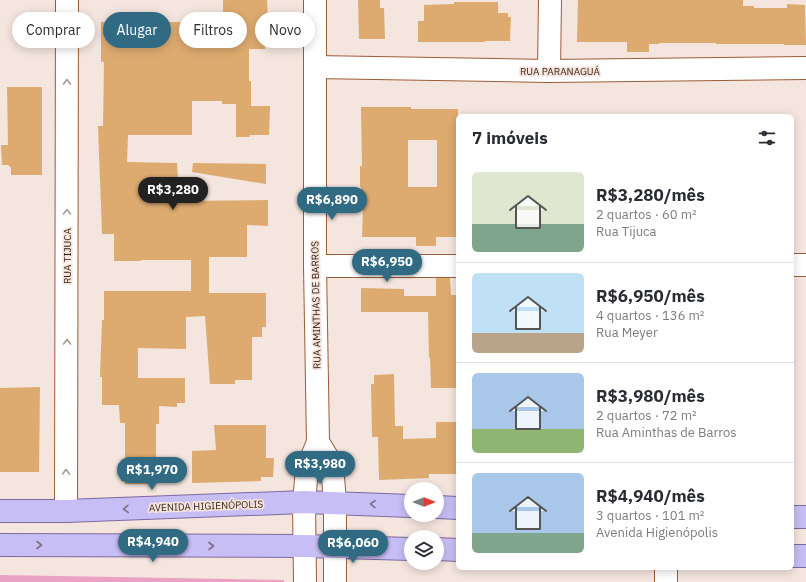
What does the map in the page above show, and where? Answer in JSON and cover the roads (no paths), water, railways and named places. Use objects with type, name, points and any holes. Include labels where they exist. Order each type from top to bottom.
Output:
[{"type":"main road","name":"AVENIDA HIGIENÓPOLIS","points":[[0,511],[66,511],[304,502],[404,506]]},
{"type":"main road","points":[[444,507],[456,508]]},
{"type":"main road","points":[[794,517],[806,517]]},
{"type":"main road","points":[[0,545],[336,546],[404,549]]},
{"type":"main road","points":[[444,550],[456,550]]},
{"type":"main road","points":[[794,556],[806,556]]},
{"type":"street","name":"RUA TIJUCA","points":[[66,511],[67,0]]},
{"type":"street","name":"RUA AMINTHAS DE BARROS","points":[[305,582],[304,502],[307,469],[318,442],[315,266],[314,0]]},
{"type":"street","points":[[549,71],[550,0]]},
{"type":"street","name":"RUA PARANAGUÁ","points":[[315,67],[549,71],[806,68]]},
{"type":"street","points":[[794,265],[806,265]]},
{"type":"street","points":[[315,266],[456,266]]},
{"type":"street","points":[[318,442],[332,465],[335,502],[336,582]]},
{"type":"street","points":[[666,570],[666,582]]}]
